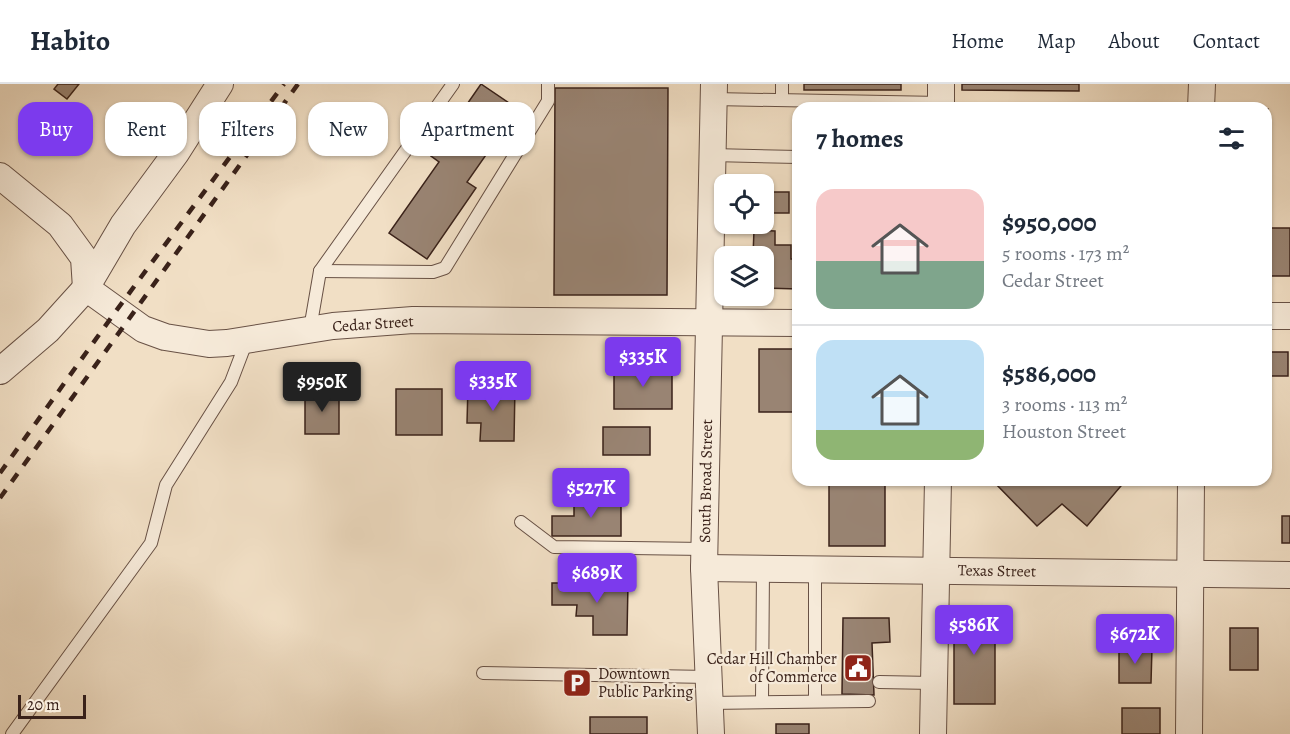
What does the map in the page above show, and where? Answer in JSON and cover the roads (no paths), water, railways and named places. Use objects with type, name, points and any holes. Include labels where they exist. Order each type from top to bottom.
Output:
[{"type":"street","points":[[0,371],[48,330],[86,288],[123,225],[176,153],[220,84]]},
{"type":"street","points":[[1201,102],[1202,84]]},
{"type":"street","name":"South Broad Street","points":[[711,734],[705,558],[713,92]]},
{"type":"street","points":[[0,176],[60,225],[84,258],[86,288]]},
{"type":"street","name":"Cedar Street","points":[[86,288],[127,320],[144,329],[165,337],[209,344],[310,329],[413,320],[792,323]]},
{"type":"street","points":[[1272,316],[1290,316]]},
{"type":"street","points":[[933,734],[938,486]]},
{"type":"street","points":[[1189,734],[1191,486]]},
{"type":"street","name":"Texas Street","points":[[705,558],[763,568],[1290,575]]},
{"type":"lane","points":[[310,329],[320,271],[453,84]]},
{"type":"lane","points":[[320,271],[433,272],[445,268],[548,101],[548,84]]},
{"type":"lane","points":[[782,84],[782,100]]},
{"type":"lane","points":[[713,92],[782,100],[941,98]]},
{"type":"lane","points":[[712,155],[792,157]]},
{"type":"lane","points":[[12,734],[151,543],[166,485],[231,382],[247,340]]},
{"type":"lane","points":[[521,522],[554,548],[705,558]]},
{"type":"lane","points":[[762,700],[763,568]]},
{"type":"lane","points":[[815,568],[815,701]]},
{"type":"lane","points":[[483,673],[709,677]]},
{"type":"lane","points":[[879,682],[933,683]]},
{"type":"lane","points":[[709,702],[869,701]]},
{"type":"railway","points":[[0,473],[116,311],[284,84]]},
{"type":"railway","points":[[0,498],[298,84]]},
{"type":"place","name":"Cedar Hill Chamber of Commerce","points":[[858,668]]},
{"type":"place","name":"Downtown Public Parking","points":[[577,683]]}]
